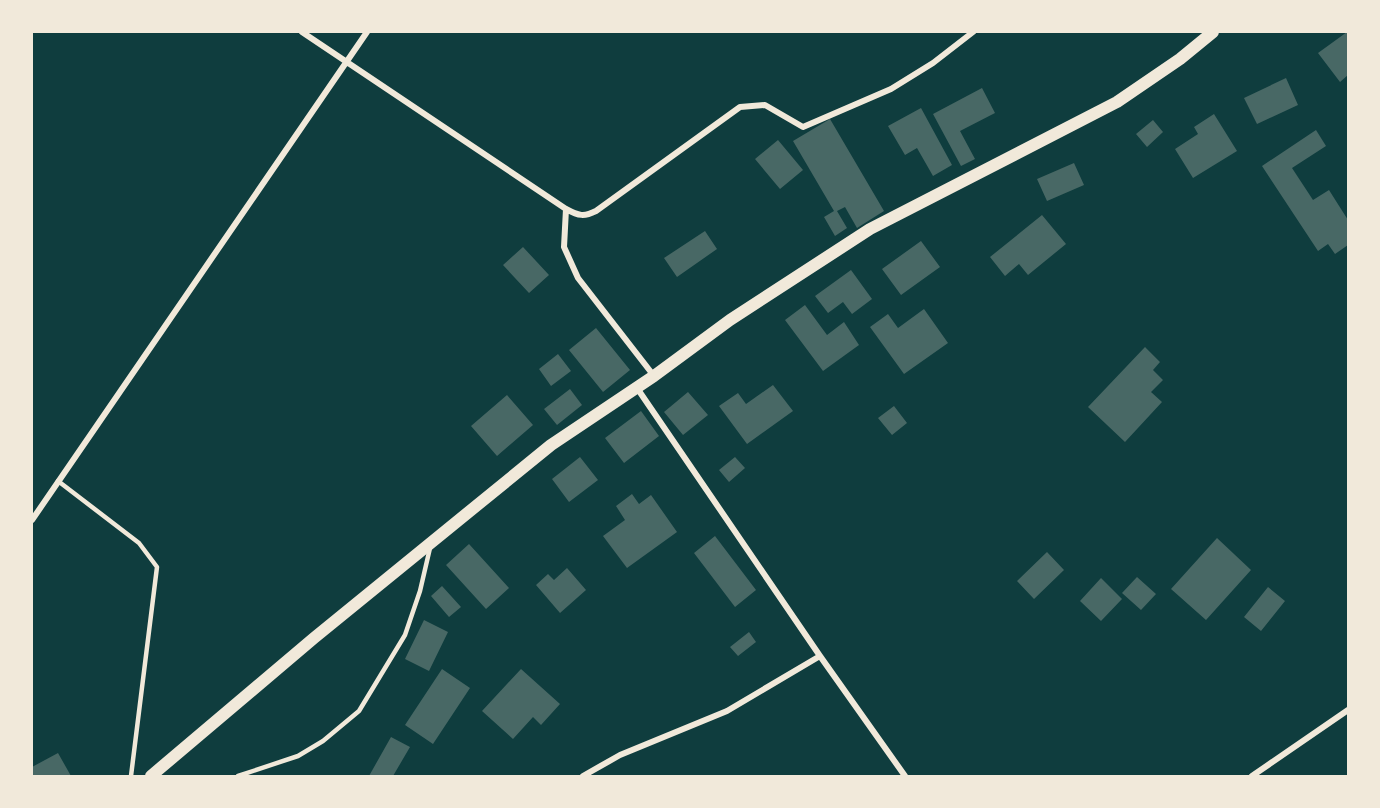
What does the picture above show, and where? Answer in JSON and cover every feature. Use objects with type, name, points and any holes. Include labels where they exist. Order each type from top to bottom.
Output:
[{"type":"main road","points":[[151,777],[314,638],[551,445],[654,376],[730,320],[870,229],[1117,102],[1180,59],[1214,32]]},
{"type":"street","points":[[303,32],[566,209],[575,214],[586,215],[596,211],[740,107],[765,105],[803,127],[891,89],[933,63],[973,32]]},
{"type":"street","points":[[32,520],[368,32]]},
{"type":"street","points":[[566,209],[564,247],[578,279],[654,376]]},
{"type":"street","points":[[637,387],[905,777]]},
{"type":"street","points":[[584,777],[620,755],[727,711],[820,656]]},
{"type":"street","points":[[1252,777],[1348,710]]},
{"type":"lane","points":[[58,481],[140,543],[157,567],[131,777]]},
{"type":"lane","points":[[238,777],[298,756],[323,741],[359,711],[405,635],[420,591],[431,543]]},
{"type":"building","points":[[1347,32],[1348,75],[1340,82],[1318,53]]},
{"type":"building","points":[[1286,78],[1298,105],[1257,124],[1244,98]]},
{"type":"building","points":[[982,88],[995,113],[960,131],[975,159],[961,166],[933,114]]},
{"type":"building","points":[[921,108],[952,165],[933,176],[917,148],[905,155],[888,126]]},
{"type":"building","points":[[1214,114],[1237,151],[1193,178],[1175,149],[1198,134],[1194,127]]},
{"type":"building","points":[[830,119],[884,211],[857,228],[845,207],[837,211],[847,228],[835,236],[824,217],[834,211],[793,141]]},
{"type":"building","points":[[1153,120],[1163,132],[1147,147],[1136,134]]},
{"type":"building","points":[[1316,130],[1326,146],[1292,168],[1313,200],[1329,190],[1348,220],[1348,245],[1335,254],[1328,244],[1318,251],[1262,166]]},
{"type":"building","points":[[778,140],[803,170],[780,189],[755,159]]},
{"type":"building","points":[[1074,163],[1084,185],[1047,201],[1037,179]]},
{"type":"building","points":[[1042,215],[1066,244],[1028,275],[1019,264],[1005,276],[990,257]]},
{"type":"building","points":[[705,231],[717,249],[677,277],[664,258]]},
{"type":"building","points":[[921,241],[940,267],[901,295],[882,269]]},
{"type":"building","points":[[523,247],[549,275],[529,293],[503,265]]},
{"type":"building","points":[[851,270],[872,299],[852,314],[843,302],[828,313],[815,296]]},
{"type":"building","points":[[805,305],[827,335],[844,322],[859,345],[823,371],[785,320]]},
{"type":"building","points":[[924,309],[948,343],[904,374],[870,327],[888,314],[898,328]]},
{"type":"building","points":[[596,328],[630,370],[603,392],[569,350]]},
{"type":"building","points":[[1145,347],[1160,362],[1153,370],[1163,380],[1151,392],[1162,402],[1125,442],[1088,407]]},
{"type":"building","points":[[558,354],[571,371],[551,386],[539,369]]},
{"type":"building","points":[[773,385],[793,411],[747,444],[719,406],[738,393],[746,404]]},
{"type":"building","points":[[570,389],[582,405],[557,425],[544,409]]},
{"type":"building","points":[[688,392],[708,415],[683,435],[664,412]]},
{"type":"building","points":[[507,395],[533,425],[497,456],[471,426]]},
{"type":"building","points":[[894,406],[907,423],[892,435],[878,418]]},
{"type":"building","points":[[641,411],[659,436],[624,463],[605,438]]},
{"type":"building","points":[[580,457],[598,480],[569,502],[552,479]]},
{"type":"building","points":[[735,457],[745,468],[729,482],[719,470]]},
{"type":"building","points":[[632,494],[639,504],[651,495],[677,532],[627,568],[603,536],[625,520],[616,506]]},
{"type":"building","points":[[715,536],[756,590],[735,607],[694,553]]},
{"type":"building","points":[[1217,538],[1251,570],[1206,620],[1171,589]]},
{"type":"building","points":[[469,544],[509,588],[486,609],[446,565]]},
{"type":"building","points":[[1047,552],[1064,570],[1034,599],[1017,581]]},
{"type":"building","points":[[567,568],[586,590],[560,613],[536,585],[548,574],[554,580]]},
{"type":"building","points":[[1137,577],[1156,594],[1141,610],[1122,593]]},
{"type":"building","points":[[1101,578],[1122,599],[1101,621],[1080,601]]},
{"type":"building","points":[[442,586],[461,607],[449,617],[431,596]]},
{"type":"building","points":[[1268,587],[1285,601],[1261,631],[1244,617]]},
{"type":"building","points":[[424,620],[448,632],[429,671],[405,659]]},
{"type":"building","points":[[749,632],[756,642],[738,656],[730,647]]},
{"type":"building","points":[[442,669],[470,688],[433,744],[405,725]]},
{"type":"building","points":[[521,669],[560,704],[541,725],[533,717],[513,739],[482,711]]},
{"type":"building","points":[[391,737],[410,747],[393,776],[369,776]]},
{"type":"building","points":[[58,753],[71,776],[32,776],[32,767]]}]
